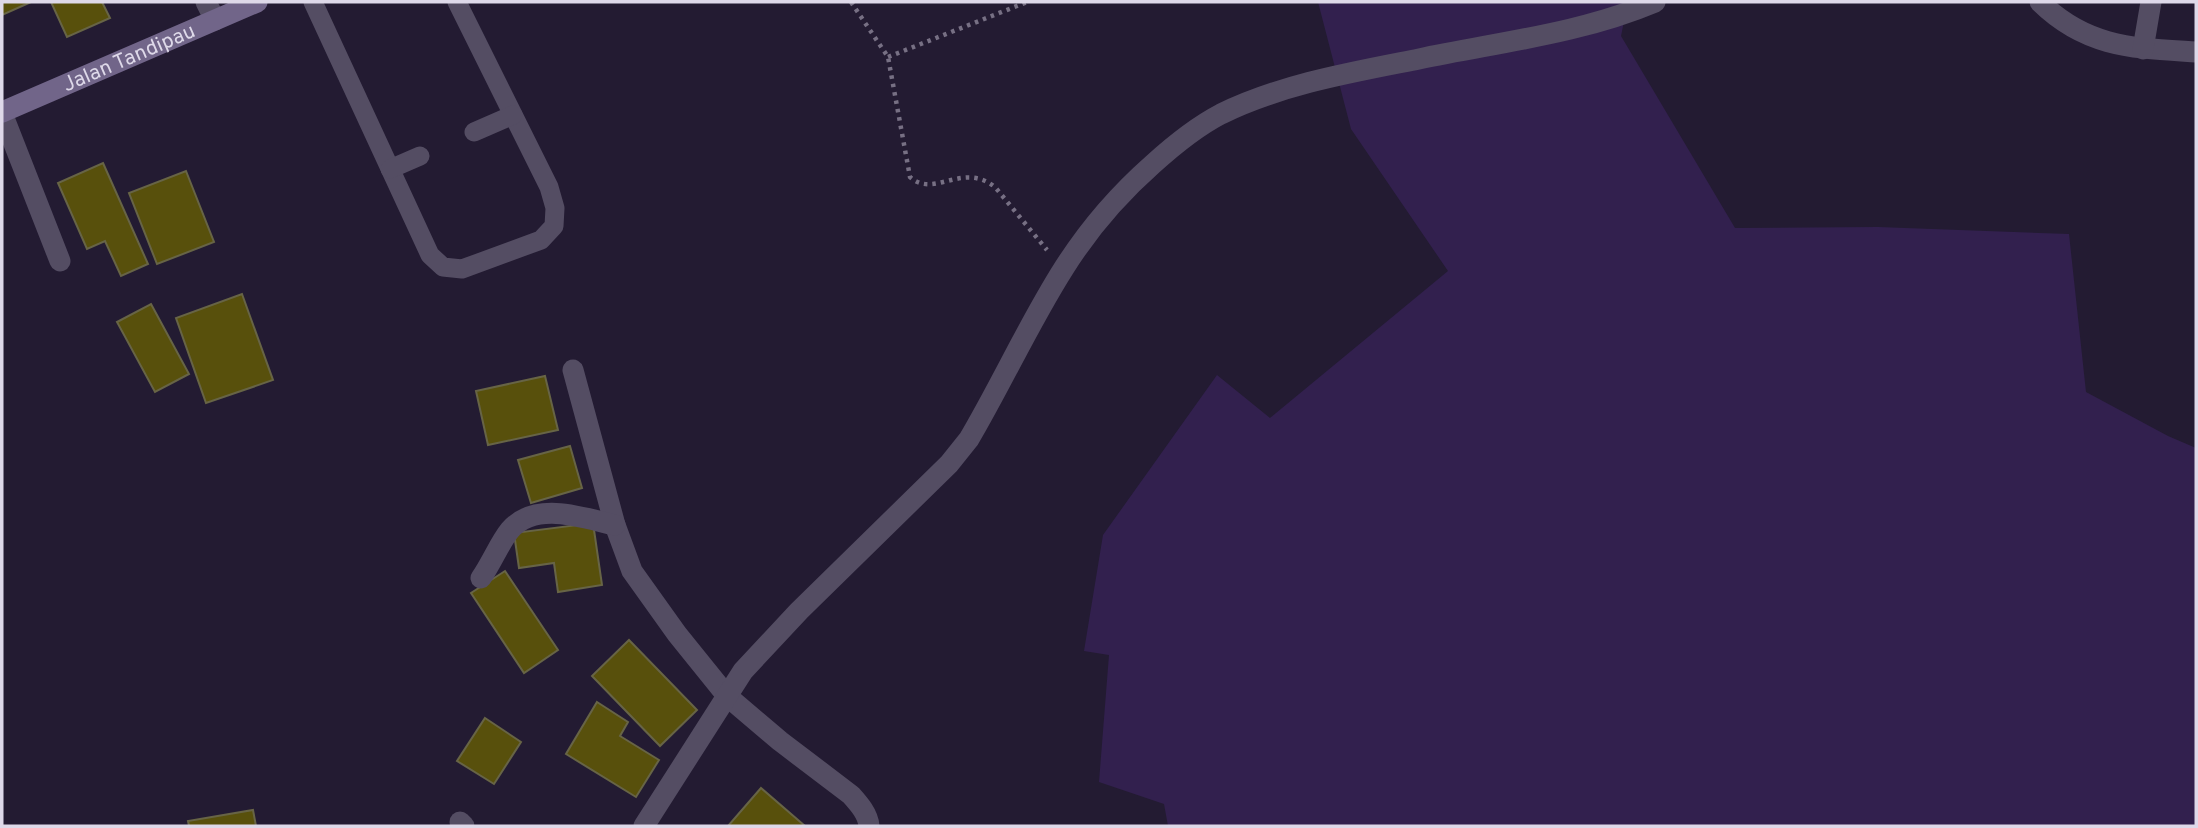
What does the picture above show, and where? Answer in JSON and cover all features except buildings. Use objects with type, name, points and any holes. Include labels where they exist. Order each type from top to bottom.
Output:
[{"type":"street","name":"Jalan Tandipau","points":[[2,112],[211,11],[257,2]]},
{"type":"street","points":[[644,826],[743,671],[799,611],[950,464],[969,439],[1063,270],[1084,239],[1141,175],[1178,142],[1220,115],[1257,99],[1333,77],[1464,49],[1560,33],[1622,16],[1655,2]]},
{"type":"street","points":[[2040,2],[2059,19],[2094,38],[2143,49],[2196,52]]},
{"type":"street","points":[[2143,49],[2151,2]]},
{"type":"street","points":[[2,112],[60,261]]},
{"type":"street","points":[[573,370],[615,526],[632,571],[677,634],[727,695],[780,741],[851,795],[861,805],[869,826]]},
{"type":"street","points":[[481,578],[507,533],[516,524],[531,516],[567,515],[615,526]]},
{"type":"lane","points":[[313,2],[430,255],[443,267],[462,269],[541,240],[554,226],[555,208],[549,187],[457,2]]},
{"type":"lane","points":[[474,132],[513,115]]},
{"type":"lane","points":[[390,169],[420,156]]},
{"type":"path","points":[[851,2],[888,57],[910,177],[925,186],[963,177],[978,177],[987,181],[995,187],[1063,270]]},
{"type":"path","points":[[888,57],[1027,2]]},
{"type":"shaded area","points":[[1318,2],[1628,2],[1621,36],[1735,228],[1878,227],[2069,234],[2086,392],[2196,448],[2196,826],[1168,826],[1164,804],[1099,782],[1109,655],[1084,651],[1103,535],[1217,375],[1270,418],[1448,271],[1351,129]]}]
